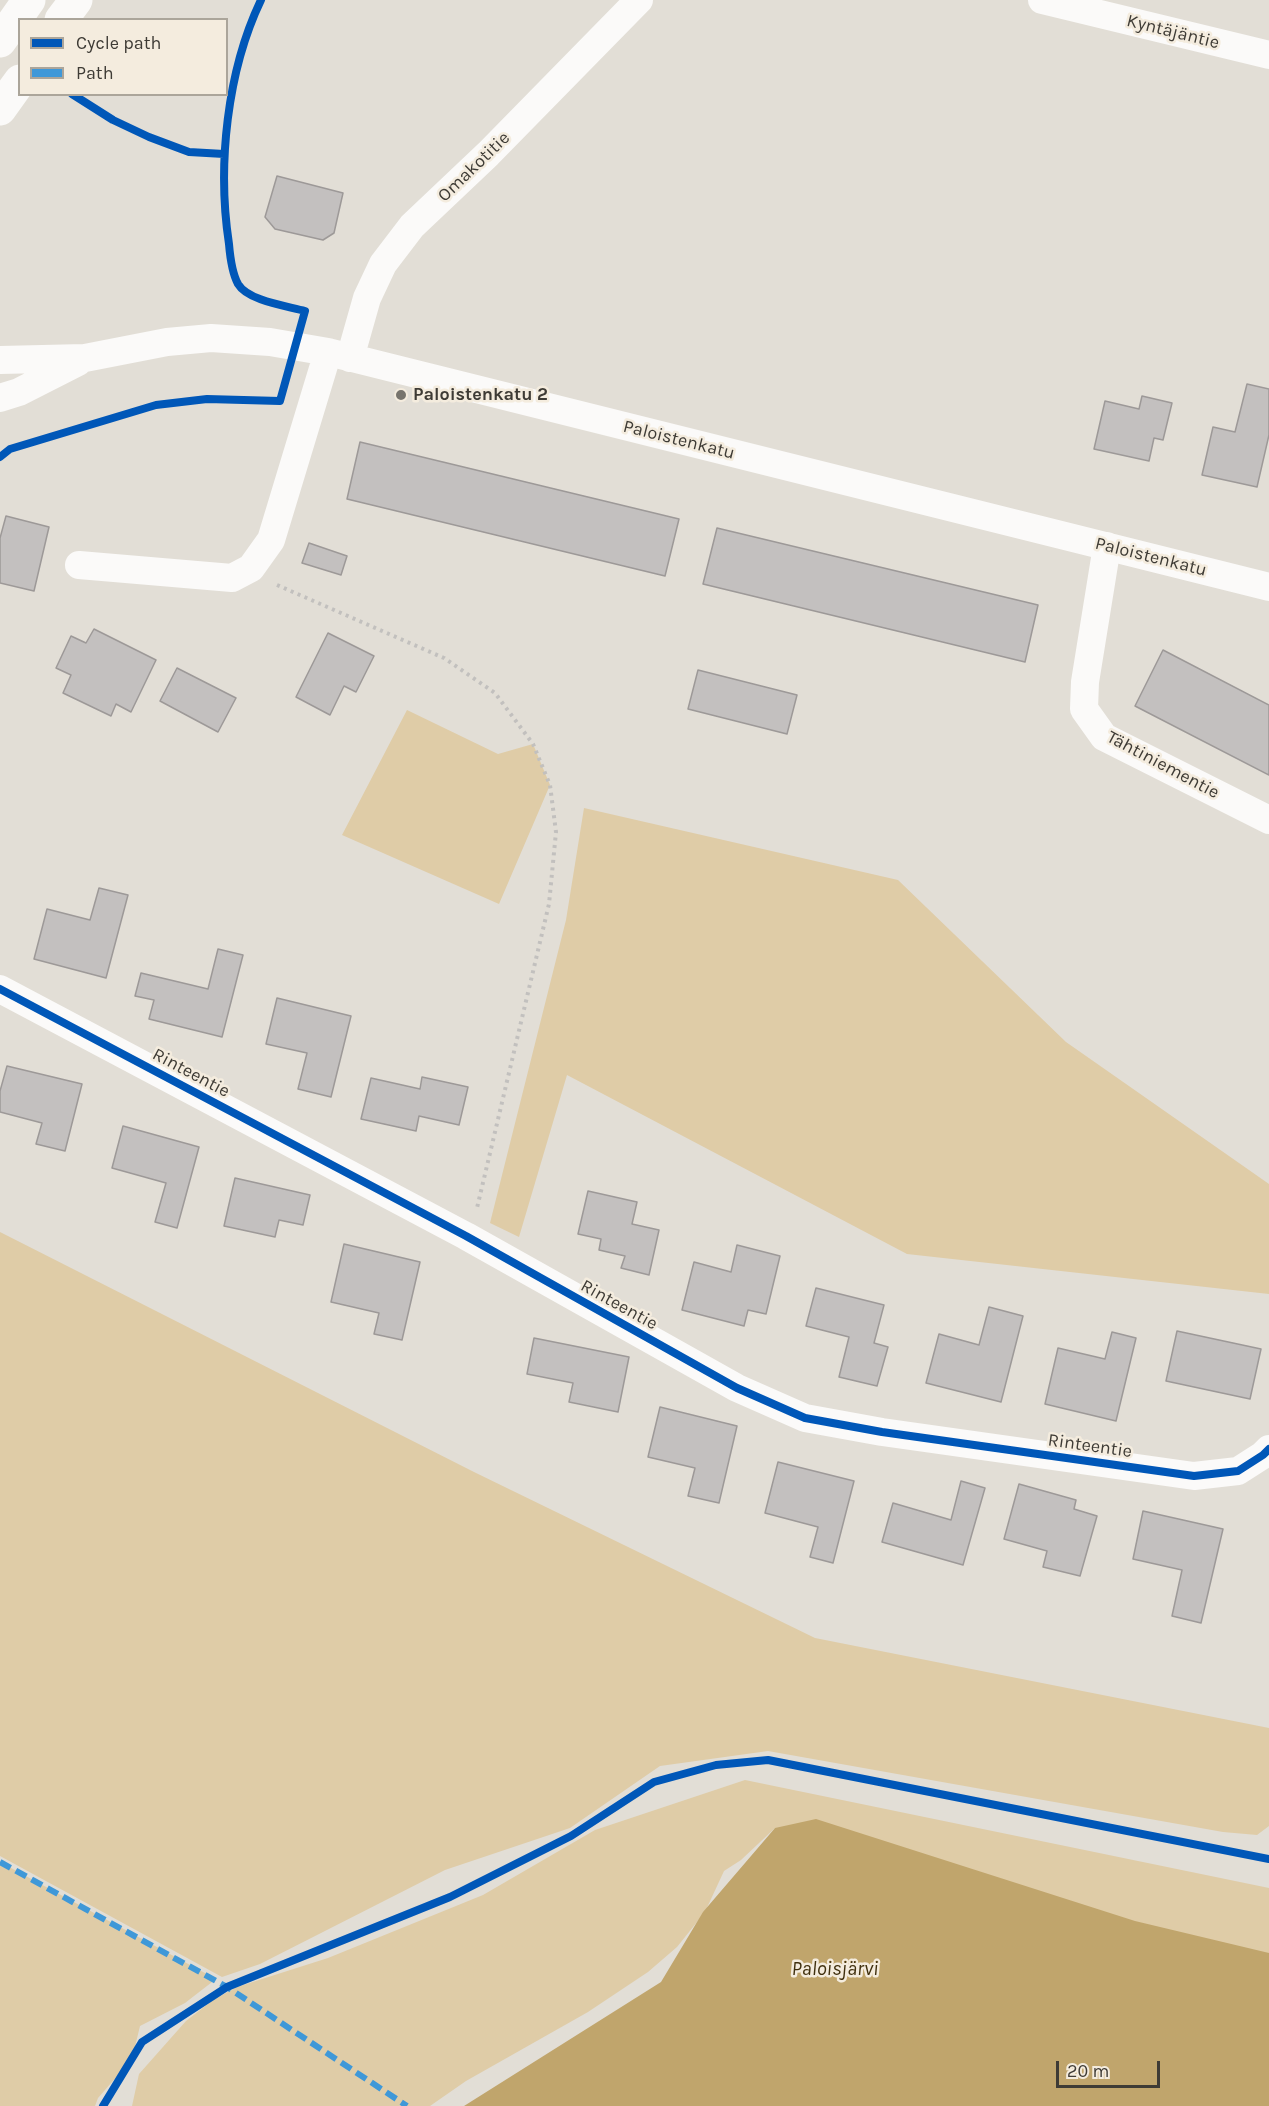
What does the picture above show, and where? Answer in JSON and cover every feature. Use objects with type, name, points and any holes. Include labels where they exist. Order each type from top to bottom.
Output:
[{"type":"main road","points":[[0,41],[30,0]]},
{"type":"main road","points":[[62,18],[76,0]]},
{"type":"main road","points":[[0,109],[18,84]]},
{"type":"street","name":"Omakotitie","points":[[251,568],[271,540],[339,355],[383,264],[412,226],[488,154],[639,0]]},
{"type":"street","name":"Kyntäjäntie","points":[[1042,0],[1269,55]]},
{"type":"street","name":"Paloistenkatu","points":[[0,360],[85,358],[167,342],[211,338],[260,341],[339,355],[1269,587]]},
{"type":"street","name":"Paloistenkatu","points":[[0,398],[19,392],[85,358]]},
{"type":"street","name":"Tähtiniementie","points":[[1107,546],[1085,682],[1084,709],[1104,737],[1269,820]]},
{"type":"street","points":[[80,565],[232,578],[251,568]]},
{"type":"street","name":"Rinteentie","points":[[0,989],[466,1236],[737,1388],[805,1418],[882,1432],[1194,1476],[1238,1471],[1269,1449]]},
{"type":"path","points":[[251,568],[276,584],[444,658],[495,693],[533,744],[550,785],[556,832],[549,904],[480,1200],[466,1236]]},
{"type":"shaded area","points":[[407,710],[498,754],[533,744],[550,785],[499,904],[342,835]]},
{"type":"shaded area","points":[[584,808],[898,880],[1066,1042],[1269,1184],[1269,1294],[907,1254],[567,1075],[519,1237],[490,1223],[566,920]]},
{"type":"shaded area","points":[[0,1232],[474,1472],[815,1638],[1269,1728],[1269,1826],[1257,1835],[1223,1832],[768,1751],[660,1766],[570,1828],[445,1870],[260,1964],[222,1977],[0,1856]]},
{"type":"shaded area","points":[[745,1780],[1269,1888],[1269,1958],[775,1828],[741,1860],[724,1871],[705,1912],[677,1947],[648,1972],[588,2012],[466,2081],[430,2106],[132,2106],[139,2074],[186,2021],[213,2000],[237,1987],[328,1958],[483,1895],[595,1830]]},
{"type":"shaded area","points":[[0,1862],[216,1979],[185,2003],[140,2026],[132,2059],[98,2098],[95,2106],[0,2106]]},
{"type":"water","name":"Paloisjärvi","points":[[816,1819],[1135,1921],[1269,1953],[1269,2106],[464,2106],[661,1982],[703,1912],[775,1828]]},
{"type":"building","points":[[277,176],[343,193],[334,233],[323,240],[275,229],[265,217]]},
{"type":"building","points":[[1247,384],[1269,389],[1269,435],[1257,487],[1202,475],[1213,427],[1235,432]]},
{"type":"building","points":[[1142,396],[1172,403],[1163,440],[1154,438],[1149,461],[1094,449],[1105,401],[1139,409]]},
{"type":"building","points":[[360,442],[679,519],[665,576],[347,499]]},
{"type":"building","points":[[6,516],[49,527],[34,591],[0,583],[0,538]]},
{"type":"building","points":[[717,528],[1038,605],[1025,662],[703,584]]},
{"type":"building","points":[[309,543],[347,556],[341,575],[302,563]]},
{"type":"building","points":[[94,629],[156,660],[131,712],[116,704],[111,716],[63,693],[71,675],[56,668],[71,636],[86,643]]},
{"type":"building","points":[[328,633],[374,656],[356,692],[344,686],[330,715],[296,697]]},
{"type":"building","points":[[1163,650],[1269,705],[1269,775],[1135,706]]},
{"type":"building","points":[[177,668],[236,698],[218,732],[160,701]]},
{"type":"building","points":[[698,670],[797,695],[787,734],[688,709]]},
{"type":"building","points":[[99,888],[128,895],[106,978],[34,959],[47,909],[90,920]]},
{"type":"building","points":[[218,949],[243,955],[222,1037],[149,1019],[154,1000],[135,996],[141,973],[208,989]]},
{"type":"building","points":[[277,998],[351,1016],[331,1097],[298,1089],[307,1053],[266,1044]]},
{"type":"building","points":[[7,1066],[82,1084],[65,1151],[36,1144],[42,1123],[0,1112],[0,1091]]},
{"type":"building","points":[[422,1077],[468,1087],[459,1125],[419,1116],[416,1131],[361,1119],[371,1078],[420,1089]]},
{"type":"building","points":[[123,1126],[199,1147],[177,1228],[155,1222],[166,1183],[112,1168]]},
{"type":"building","points":[[235,1178],[310,1195],[303,1225],[279,1220],[275,1237],[224,1226]]},
{"type":"building","points":[[588,1191],[637,1202],[632,1224],[659,1230],[649,1275],[621,1268],[625,1256],[599,1250],[601,1239],[578,1234]]},
{"type":"building","points":[[344,1244],[420,1262],[402,1340],[374,1334],[379,1313],[331,1302]]},
{"type":"building","points":[[737,1245],[780,1256],[766,1314],[748,1310],[744,1326],[682,1310],[694,1262],[731,1272]]},
{"type":"building","points":[[816,1288],[884,1305],[874,1343],[888,1347],[877,1386],[839,1377],[849,1337],[806,1326]]},
{"type":"building","points":[[989,1307],[1023,1316],[1001,1402],[926,1383],[939,1334],[979,1345]]},
{"type":"building","points":[[1177,1331],[1261,1349],[1250,1399],[1166,1381]]},
{"type":"building","points":[[1112,1332],[1136,1338],[1116,1421],[1045,1404],[1058,1348],[1105,1359]]},
{"type":"building","points":[[534,1338],[629,1357],[618,1412],[569,1402],[573,1383],[527,1374]]},
{"type":"building","points":[[660,1407],[737,1426],[719,1503],[688,1496],[695,1468],[648,1457]]},
{"type":"building","points":[[778,1462],[854,1481],[833,1563],[810,1557],[818,1527],[765,1513]]},
{"type":"building","points":[[961,1481],[985,1488],[963,1565],[882,1542],[893,1503],[951,1520]]},
{"type":"building","points":[[1019,1484],[1076,1500],[1074,1509],[1097,1516],[1080,1576],[1043,1567],[1047,1551],[1004,1539]]},
{"type":"building","points":[[1143,1511],[1223,1529],[1201,1623],[1172,1616],[1182,1570],[1133,1559]]},
{"type":"marked path","points":[[0,1862],[227,1987],[407,2106]]},
{"type":"cycle path","points":[[0,457],[10,449],[156,405],[207,399],[280,401],[305,311],[259,299],[250,295],[238,284],[232,264],[224,183],[228,119],[233,88],[249,28],[261,0]]},
{"type":"cycle path","points":[[75,96],[113,120],[149,137],[189,152],[224,154]]},
{"type":"cycle path","points":[[0,989],[466,1236],[737,1388],[805,1418],[882,1432],[1194,1476],[1238,1471],[1269,1449]]},
{"type":"cycle path","points":[[103,2106],[142,2042],[227,1987],[450,1897],[571,1836],[654,1782],[716,1765],[768,1760],[1269,1859]]},
{"type":"place","name":"Paloistenkatu 2","points":[[401,395]]}]
